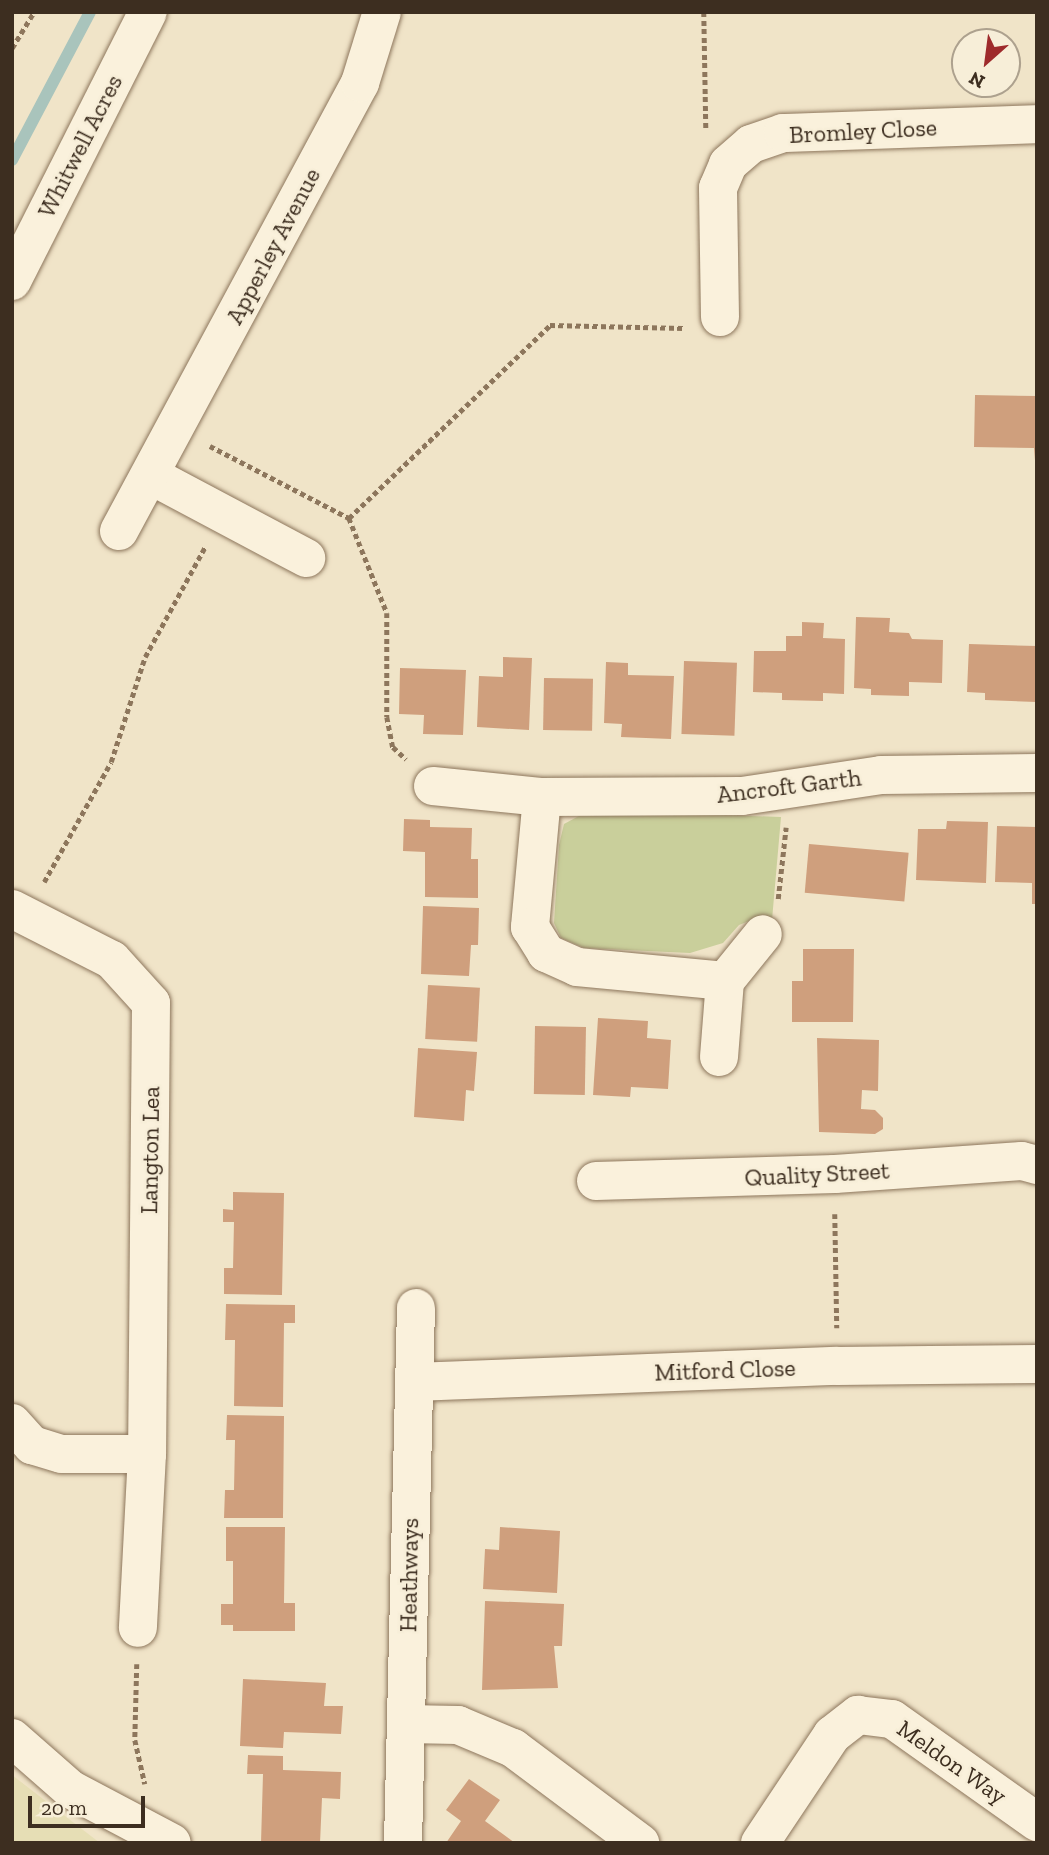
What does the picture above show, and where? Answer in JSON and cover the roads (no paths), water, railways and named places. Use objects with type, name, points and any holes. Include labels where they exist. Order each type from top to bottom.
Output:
[{"type":"street","name":"Whitwell Acres","points":[[12,281],[148,12]]},
{"type":"street","name":"Apperley Avenue","points":[[119,531],[360,83],[382,12]]},
{"type":"street","name":"Bromley Close","points":[[720,317],[718,188],[728,164],[751,144],[783,133],[1037,124]]},
{"type":"street","points":[[150,475],[306,558]]},
{"type":"street","name":"Ancroft Garth","points":[[433,786],[542,797],[742,796],[881,775],[1037,773]]},
{"type":"street","points":[[542,797],[530,927],[547,953],[577,967],[725,981]]},
{"type":"street","name":"Langton Lea","points":[[17,921],[112,960],[151,1003],[147,1454],[138,1628]]},
{"type":"street","points":[[719,1057],[725,981],[763,934]]},
{"type":"street","name":"Quality Street","points":[[596,1181],[835,1174],[1022,1161],[1037,1165]]},
{"type":"street","name":"Heathways","points":[[403,1843],[416,1308]]},
{"type":"street","name":"Mitford Close","points":[[414,1382],[837,1366],[1037,1364]]},
{"type":"street","points":[[12,1423],[32,1444],[62,1454],[147,1454]]},
{"type":"street","name":"Meldon Way","points":[[760,1843],[831,1735],[858,1715],[892,1719],[1037,1822]]},
{"type":"street","points":[[406,1724],[458,1725],[513,1748],[640,1843]]},
{"type":"street","points":[[12,1738],[71,1789],[165,1839]]},
{"type":"waterway","points":[[12,160],[90,12]]}]
